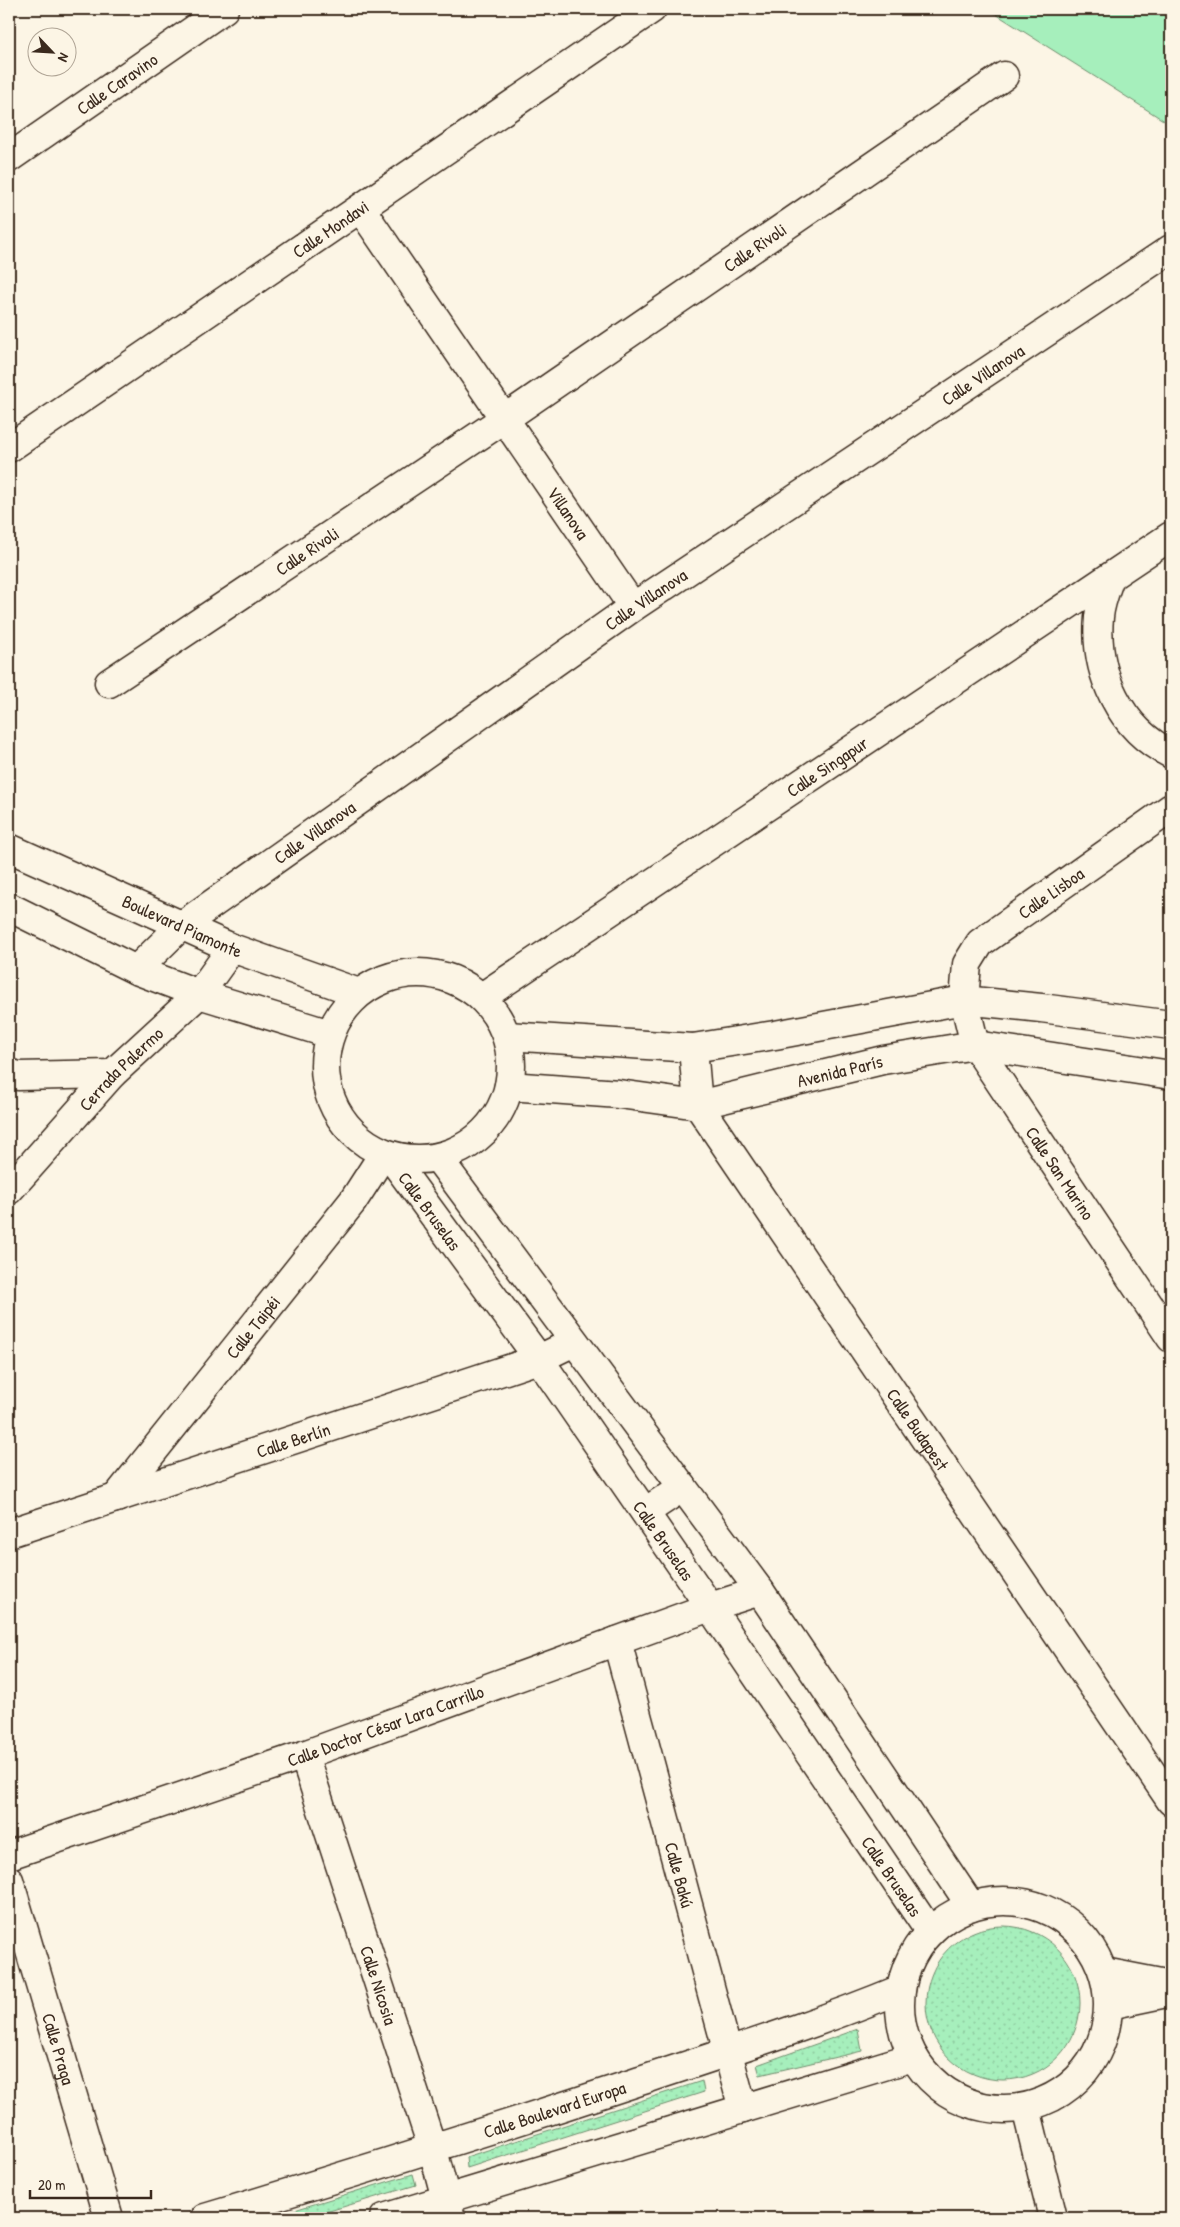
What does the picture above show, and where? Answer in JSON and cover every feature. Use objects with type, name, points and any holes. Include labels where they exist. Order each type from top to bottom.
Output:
[{"type":"street","name":"Calle Caravino","points":[[9,158],[224,9]]},
{"type":"street","name":"Calle Mondavi","points":[[9,448],[362,209],[652,9]]},
{"type":"street","name":"Calle Rivoli","points":[[109,683],[504,419],[1004,76]]},
{"type":"street","points":[[362,209],[504,419]]},
{"type":"street","name":"Calle Villanova","points":[[136,970],[181,926],[633,607],[1171,249]]},
{"type":"street","name":"Villanova","points":[[504,419],[633,607]]},
{"type":"street","name":"Calle Singapur","points":[[482,997],[1109,580],[1171,536]]},
{"type":"street","points":[[1109,580],[1099,616],[1099,653],[1108,689],[1128,721],[1156,746],[1171,754]]},
{"type":"street","name":"Calle Lisboa","points":[[964,1000],[967,964],[980,943],[1171,808]]},
{"type":"street","name":"Boulevard Piamonte","points":[[9,848],[232,948],[359,993]]},
{"type":"street","points":[[9,907],[136,970],[199,994],[330,1034]]},
{"type":"street","name":"Cerrada Palermo","points":[[9,1190],[112,1074],[199,994],[232,948]]},
{"type":"street","points":[[408,972],[435,973],[460,981],[482,997],[497,1015],[507,1036],[512,1060],[509,1086],[500,1111],[484,1132],[463,1148],[438,1158],[414,1160],[387,1155],[363,1143],[342,1121],[328,1094],[324,1064],[330,1034],[342,1012],[359,993],[383,979],[408,972]]},
{"type":"street","points":[[507,1036],[693,1048],[775,1035],[964,1000],[1171,1025]]},
{"type":"street","name":"Calle San Marino","points":[[964,1000],[975,1045],[1171,1338]]},
{"type":"street","name":"Avenida París","points":[[509,1086],[619,1094],[698,1105],[883,1060],[975,1045],[1171,1075]]},
{"type":"street","name":"Calle Budapest","points":[[693,1048],[698,1105],[1171,1801]]},
{"type":"street","points":[[9,1073],[18,1076],[112,1074]]},
{"type":"street","name":"Calle Bruselas","points":[[387,1155],[539,1360],[710,1607],[930,1932]]},
{"type":"street","name":"Calle Taipéi","points":[[116,1498],[354,1202],[387,1155]]},
{"type":"street","points":[[438,1158],[760,1592],[971,1906]]},
{"type":"street","name":"Calle Berlín","points":[[9,1533],[539,1360],[574,1342]]},
{"type":"street","points":[[645,1512],[682,1487]]},
{"type":"street","name":"Calle Doctor César Lara Carrillo","points":[[9,1855],[304,1755],[710,1607],[760,1592]]},
{"type":"street","name":"Calle Bakú","points":[[617,1641],[743,2109]]},
{"type":"street","name":"Calle Nicosia","points":[[304,1755],[433,2150],[449,2209]]},
{"type":"street","name":"Calle Praga","points":[[9,1880],[108,2218]]},
{"type":"street","points":[[1004,1901],[1028,1904],[1065,1920],[1089,1944],[1104,1972],[1109,2005],[1103,2040],[1086,2071],[1059,2094],[1026,2108],[994,2110],[961,2101],[934,2083],[913,2057],[902,2024],[901,1989],[911,1959],[930,1932],[949,1917],[971,1906],[1004,1901]]},
{"type":"street","points":[[1104,1972],[1171,1985]]},
{"type":"street","name":"Calle Boulevard Europa","points":[[205,2218],[433,2150],[727,2052],[860,2006],[901,1989]]},
{"type":"street","points":[[1109,2005],[1171,1992]]},
{"type":"street","points":[[384,2218],[449,2209],[743,2109],[913,2057]]},
{"type":"street","points":[[1026,2108],[1053,2218]]},
{"type":"green space","points":[[988,9],[1171,9],[1171,125]]},
{"type":"green space","points":[[1003,1926],[1032,1932],[1046,1939],[1057,1949],[1067,1960],[1074,1974],[1080,2003],[1074,2032],[1067,2046],[1057,2057],[1046,2067],[1032,2074],[1003,2080],[974,2074],[960,2067],[949,2057],[939,2046],[932,2032],[926,2003],[932,1974],[939,1960],[949,1949],[960,1939],[974,1932]]},
{"type":"green space","points":[[858,2029],[862,2051],[760,2075],[757,2065]]},
{"type":"green space","points":[[702,2081],[704,2092],[467,2168],[466,2157]]},
{"type":"green space","points":[[413,2174],[416,2185],[306,2218],[268,2218]]}]
